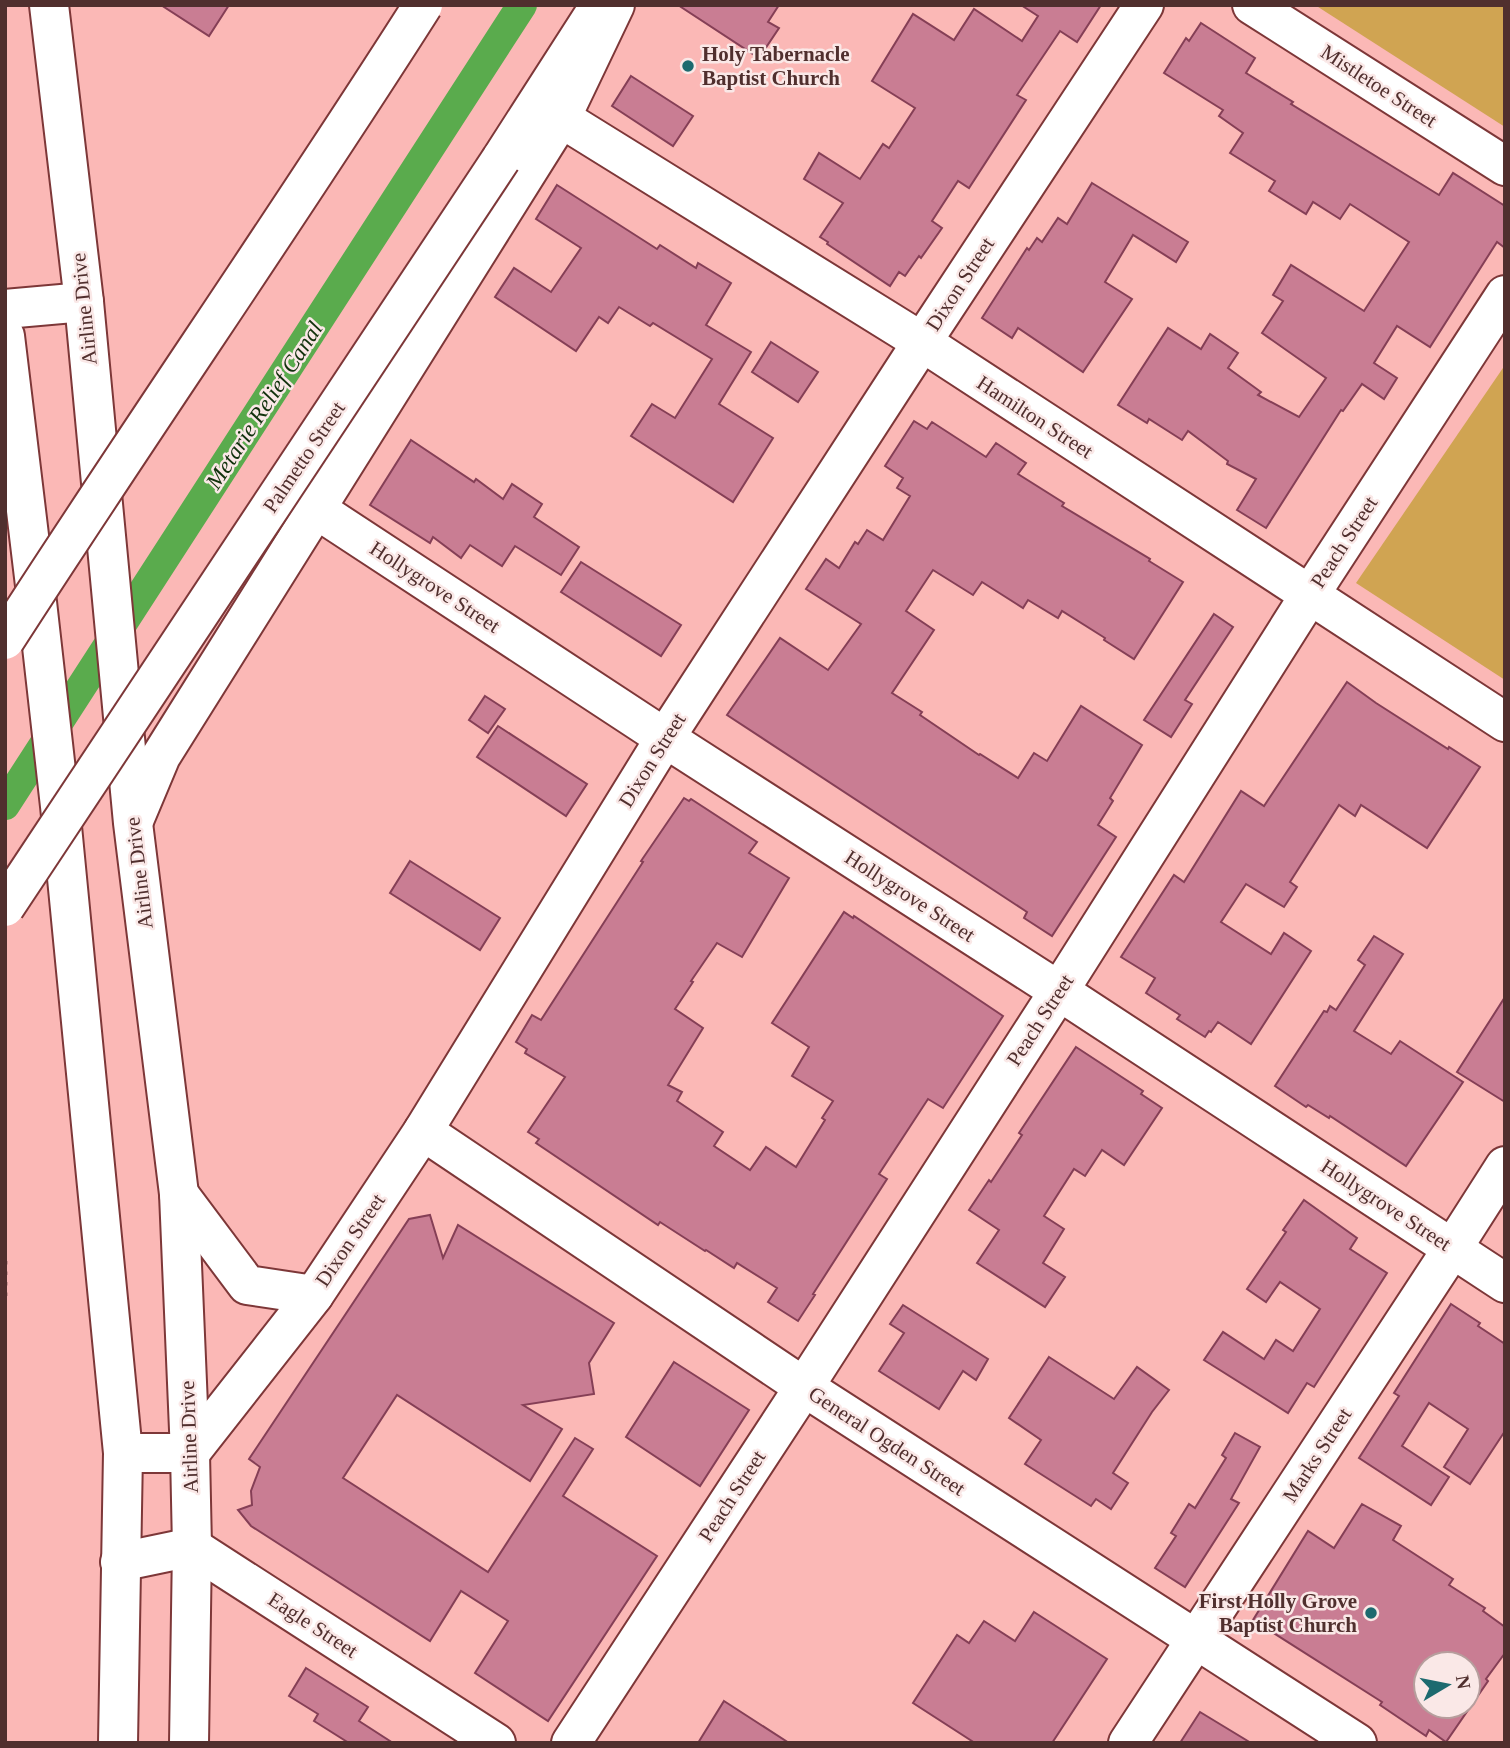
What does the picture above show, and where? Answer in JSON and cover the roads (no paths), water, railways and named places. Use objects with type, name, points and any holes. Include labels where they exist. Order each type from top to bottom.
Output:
[{"type":"main road","name":"Airline Drive","points":[[49,5],[84,302],[133,823],[179,1194],[192,1547],[190,1743]]},
{"type":"main road","points":[[5,640],[363,100],[423,5]]},
{"type":"main road","name":"Palmetto Street","points":[[5,907],[501,159],[600,5]]},
{"type":"main road","points":[[133,823],[161,756],[561,118],[615,5]]},
{"type":"main road","name":"Dixon Street","points":[[190,1453],[314,1295],[423,1131],[665,738],[1144,5]]},
{"type":"main road","name":"Mistletoe Street","points":[[1252,5],[1505,166]]},
{"type":"main road","name":"Hamilton Street","points":[[561,118],[922,342],[1505,722]]},
{"type":"main road","name":"Peach Street","points":[[571,1743],[804,1387],[1309,596],[1505,295]]},
{"type":"main road","points":[[5,309],[84,302]]},
{"type":"main road","points":[[5,336],[60,806],[122,1453],[118,1743]]},
{"type":"main road","name":"Hollygrove Street","points":[[316,509],[1505,1283]]},
{"type":"main road","name":"General Ogden Street","points":[[423,1131],[804,1387],[1357,1743]]},
{"type":"main road","name":"Marks Street","points":[[1128,1743],[1505,1166]]},
{"type":"main road","points":[[179,1194],[247,1285],[314,1295]]},
{"type":"main road","points":[[122,1453],[190,1453]]},
{"type":"main road","points":[[120,1562],[192,1547]]},
{"type":"main road","name":"Eagle Street","points":[[192,1547],[496,1743]]},
{"type":"waterway","name":"Metarie Relief Canal","points":[[5,805],[522,5]]},
{"type":"railway","points":[[5,1261],[5,1297]]},
{"type":"place","name":"Holy Tabernacle Baptist Church","points":[[688,66]]},
{"type":"place","name":"First Holly Grove Baptist Church","points":[[1371,1613]]}]
